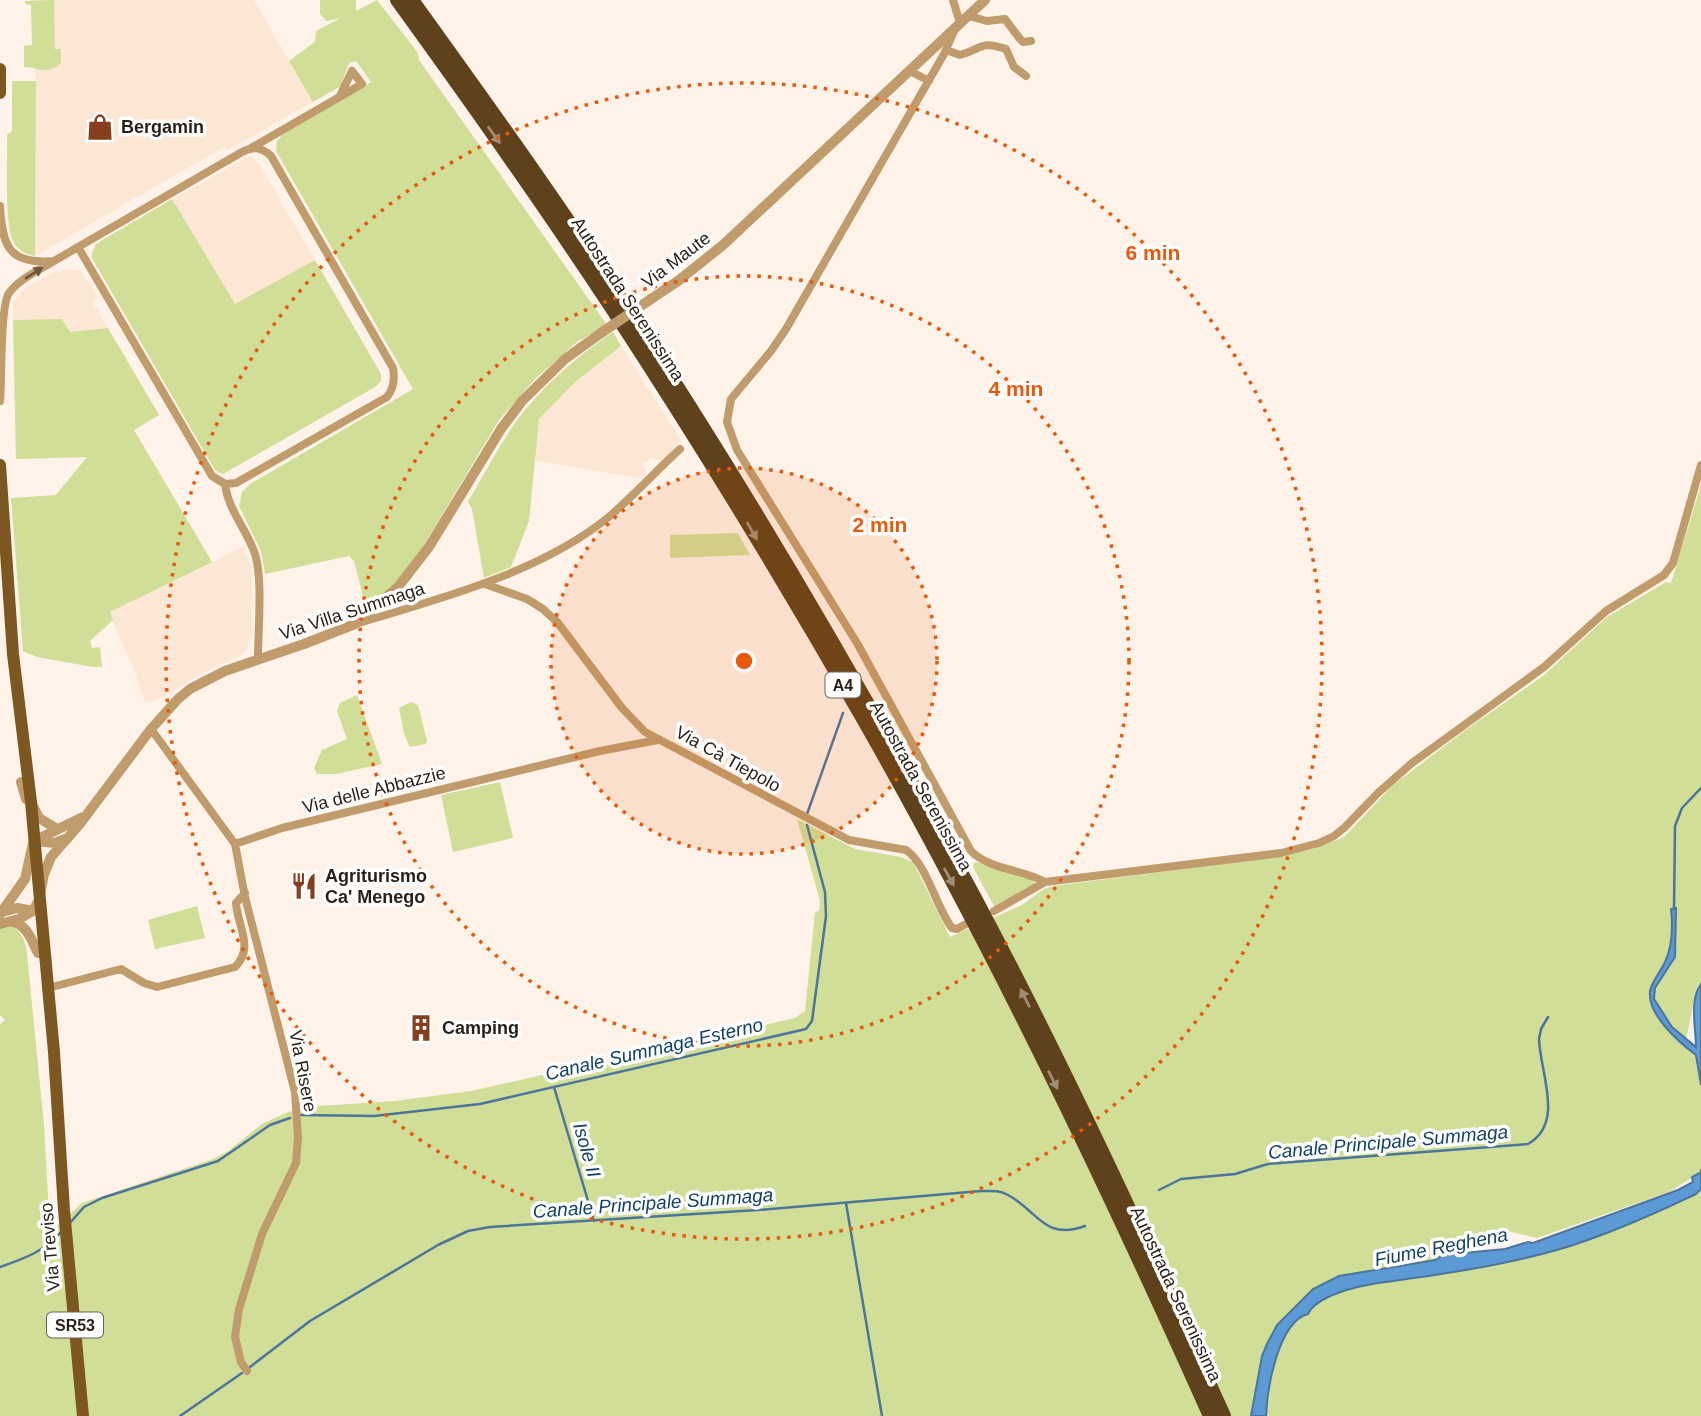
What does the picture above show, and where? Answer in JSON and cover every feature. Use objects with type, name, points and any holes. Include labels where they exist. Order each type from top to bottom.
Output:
[{"type":"highway","name":"Autostrada Serenissima","points":[[397,0],[505,150],[612,308],[741,512],[863,719],[966,908],[1219,1415]]},
{"type":"highway","name":"Autostrada Serenissima","points":[[412,0],[511,137],[624,304],[751,505],[870,707],[975,899],[1074,1093],[1219,1415]]},
{"type":"main road","points":[[0,69],[0,93]]},
{"type":"main road","name":"SR53","points":[[0,465],[18,708],[31,802],[36,906]]},
{"type":"main road","points":[[18,708],[28,860],[36,906]]},
{"type":"main road","name":"Via Treviso","points":[[36,906],[49,1067],[57,1116]]},
{"type":"main road","name":"Via Treviso","points":[[36,906],[48,988],[64,1210],[83,1416]]},
{"type":"street","points":[[953,0],[962,22]]},
{"type":"street","name":"Via Maute","points":[[355,624],[389,596],[415,568],[522,401],[565,359],[678,281],[723,245],[985,0]]},
{"type":"street","points":[[962,22],[1005,19],[1023,42],[1031,41]]},
{"type":"street","points":[[962,22],[786,329],[731,399],[727,422],[737,450],[857,643],[971,851],[979,859],[1033,875],[1045,882]]},
{"type":"street","points":[[946,50],[960,55],[977,47],[993,44],[1006,49],[1014,67],[1026,76]]},
{"type":"street","points":[[910,71],[929,80]]},
{"type":"street","points":[[0,401],[3,333],[10,291],[54,261],[340,96]]},
{"type":"street","points":[[78,247],[212,477],[225,484],[236,483],[387,397],[395,379],[393,368],[271,156],[265,150],[251,148]]},
{"type":"street","points":[[0,206],[2,233],[11,252],[28,261],[54,261]]},
{"type":"street","name":"Via Villa Summaga","points":[[36,906],[47,866],[66,839],[151,729],[190,689],[258,658],[355,624],[485,584],[547,555],[608,517],[680,449]]},
{"type":"street","points":[[994,911],[1045,882],[1281,853],[1319,844],[1334,836],[1412,763],[1544,667],[1606,611],[1664,575],[1673,563],[1701,465]]},
{"type":"street","points":[[225,484],[226,497],[256,556],[258,658]]},
{"type":"street","name":"Via Cà Tiepolo","points":[[485,584],[527,599],[543,609],[558,623],[645,732],[849,840],[906,850],[919,866],[952,928],[966,925]]},
{"type":"street","points":[[389,596],[396,612]]},
{"type":"street","points":[[151,729],[235,844]]},
{"type":"street","name":"Via delle Abbazzie","points":[[235,844],[321,819],[600,751],[661,740]]},
{"type":"street","points":[[1,913],[20,888],[34,841],[21,782]]},
{"type":"street","points":[[31,802],[39,818],[57,829]]},
{"type":"street","points":[[34,841],[83,816]]},
{"type":"street","points":[[34,841],[55,843],[66,839]]},
{"type":"street","name":"Via Risere","points":[[235,844],[295,1092],[298,1137],[296,1163],[262,1234],[239,1309],[235,1338],[241,1362],[247,1371]]},
{"type":"street","name":"Via Risere","points":[[48,988],[121,969],[144,983],[157,986],[235,967],[241,962],[245,947],[236,908],[238,899],[245,893]]},
{"type":"street","points":[[1,913],[36,906]]},
{"type":"street","points":[[11,922],[36,906]]},
{"type":"street","points":[[0,924],[19,923],[26,930],[38,953]]},
{"type":"shaded area","name":"Bergamin","points":[[32,0],[254,0],[313,102],[228,150],[224,147],[35,256],[36,81],[32,45]]},
{"type":"shaded area","points":[[252,156],[260,165],[381,374],[381,381],[375,387],[223,474],[215,470],[94,262],[92,253],[100,241]]},
{"type":"shaded area","points":[[58,270],[81,271],[86,278],[98,298],[93,303],[159,415],[134,430],[212,562],[244,546],[252,571],[252,636],[246,649],[240,656],[203,673],[154,702],[145,702],[133,667],[56,495],[87,457],[16,459],[13,302],[26,288]]},
{"type":"shaded area","points":[[621,346],[681,440],[662,461],[652,458],[643,464],[647,474],[642,479],[534,460],[539,419],[575,382]]},
{"type":"green space","points":[[54,0],[55,49],[61,49],[61,63],[47,70],[24,67],[24,46],[32,45],[31,5],[25,4],[25,1]]},
{"type":"green space","points":[[320,0],[356,0],[356,11],[377,0],[418,53],[419,60],[607,325],[577,342],[535,379],[499,420],[420,552],[395,584],[366,608],[354,561],[349,556],[265,574],[261,551],[239,506],[242,492],[250,484],[413,389],[276,151],[277,141],[282,135],[371,82],[356,61],[349,63],[341,86],[313,102],[289,61],[315,42],[316,31],[341,18],[326,21],[320,14]]},
{"type":"green space","points":[[12,81],[36,81],[35,256],[22,251],[14,244],[8,220],[7,135],[12,131]]},
{"type":"green space","points":[[172,199],[235,304],[315,260],[381,374],[381,381],[375,387],[223,474],[215,470],[92,258],[96,244]]},
{"type":"green space","points":[[62,319],[70,332],[108,328],[159,415],[134,430],[212,562],[110,612],[113,620],[90,641],[92,648],[100,647],[102,667],[37,657],[23,651],[11,498],[56,495],[87,457],[16,459],[13,320]]},
{"type":"green space","points":[[613,332],[621,346],[575,382],[539,419],[529,521],[511,567],[484,578],[472,509],[468,502],[507,435],[534,399],[572,363]]},
{"type":"green space","points":[[1701,485],[1701,982],[1697,987],[1686,1039],[1701,1050],[1701,1172],[1669,1192],[1537,1238],[1503,1230],[1489,1233],[1474,1249],[1466,1267],[1536,1255],[1581,1241],[1690,1198],[1701,1189],[1701,1416],[0,1416],[0,1024],[5,1020],[0,1015],[0,926],[7,925],[16,930],[22,936],[26,949],[44,1125],[50,1232],[82,1203],[213,1159],[228,1151],[262,1124],[288,1112],[318,1106],[395,1101],[471,1091],[795,1018],[805,1011],[815,912],[819,911],[820,901],[797,819],[855,849],[901,857],[913,862],[950,937],[1022,905],[1044,889],[1054,886],[1281,856],[1313,849],[1344,837],[1392,786],[1543,676],[1607,617],[1666,582],[1671,583]],"holes":[[[1389,1269],[1410,1278],[1339,1292],[1326,1297],[1308,1314],[1298,1319],[1283,1339],[1266,1402],[1262,1369],[1293,1311]]]},
{"type":"green space","points":[[738,533],[750,555],[670,558],[670,535]]},
{"type":"green space","points":[[357,695],[382,764],[336,774],[317,774],[314,768],[322,750],[347,739],[337,711],[340,703]]},
{"type":"green space","points":[[411,702],[418,705],[427,741],[426,744],[410,747],[404,734],[399,708]]},
{"type":"green space","points":[[500,782],[513,838],[453,852],[441,795]]},
{"type":"green space","points":[[976,862],[1030,877],[1035,884],[998,907],[994,906],[974,869],[973,864]]},
{"type":"green space","points":[[197,906],[205,938],[155,949],[148,920]]},
{"type":"water","points":[[1676,908],[1675,957],[1655,988],[1654,999],[1672,1027],[1696,1047],[1694,1006],[1701,984],[1701,1085],[1696,1055],[1666,1028],[1650,1000],[1651,987],[1670,949],[1671,909]]},
{"type":"water","points":[[1701,1172],[1701,1189],[1696,1194],[1628,1225],[1575,1244],[1491,1265],[1360,1286],[1329,1297],[1313,1307],[1289,1330],[1276,1358],[1266,1416],[1251,1416],[1262,1356],[1267,1344],[1277,1325],[1313,1289],[1339,1276],[1435,1260],[1443,1255],[1505,1249],[1533,1243],[1678,1190],[1693,1182],[1692,1177]]},
{"type":"waterway","name":"Canale Summaga Esterno","points":[[807,814],[843,713]]},
{"type":"waterway","points":[[1674,909],[1675,826],[1682,808],[1701,788]]},
{"type":"waterway","name":"Canale Summaga Esterno","points":[[301,1115],[374,1116],[480,1104],[806,1029],[812,1021],[826,916],[825,892],[807,825]]},
{"type":"waterway","name":"Canale Principale Summaga","points":[[1159,1190],[1181,1179],[1235,1174],[1268,1164],[1528,1144],[1539,1135],[1548,1111],[1539,1039],[1548,1017]]},
{"type":"waterway","name":"Isole II","points":[[554,1087],[594,1221]]},
{"type":"waterway","name":"Canale Summaga Esterno","points":[[69,1224],[84,1207],[102,1198],[218,1161],[270,1125],[290,1118]]},
{"type":"waterway","name":"Canale Principale Summaga","points":[[250,1367],[310,1321],[438,1245],[468,1231],[490,1227],[758,1210],[988,1191],[1008,1195],[1051,1227],[1071,1230],[1085,1226]]},
{"type":"waterway","points":[[846,1203],[882,1416]]},
{"type":"waterway","name":"Canale Summaga Esterno","points":[[0,1267],[41,1249],[62,1231]]},
{"type":"waterway","name":"Canale Principale Summaga","points":[[180,1416],[242,1373]]},
{"type":"place","name":"Bergamin","points":[[100,127]]},
{"type":"place","name":"Agriturismo Ca' Menego","points":[[304,886]]},
{"type":"place","name":"Camping","points":[[421,1028]]},
{"type":"water label","name":"Fiume Reghena","points":[[1441,1247]]}]
